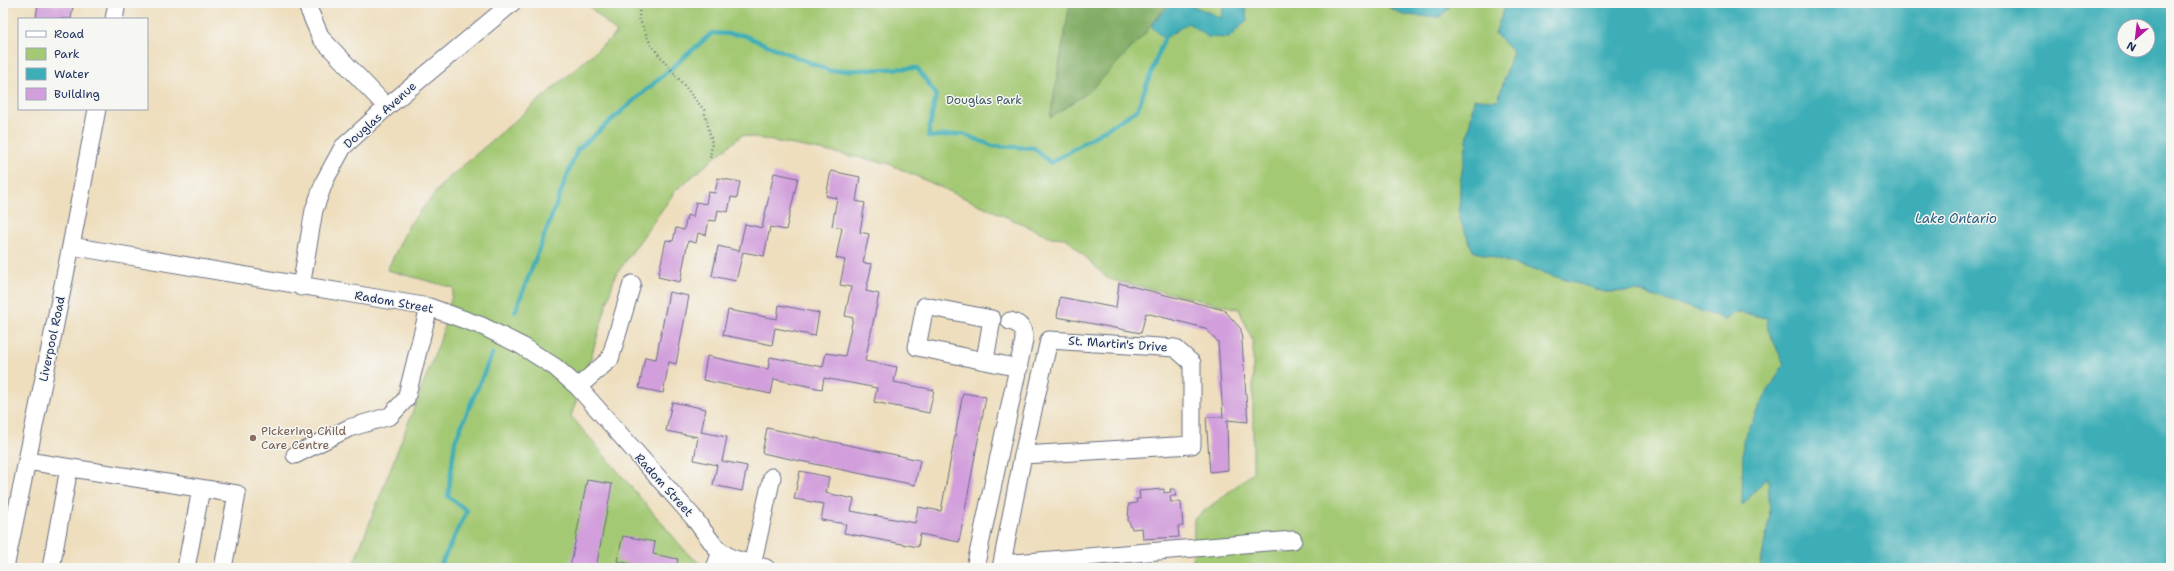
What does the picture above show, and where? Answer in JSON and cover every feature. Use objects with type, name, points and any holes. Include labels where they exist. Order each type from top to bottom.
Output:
[{"type":"street","points":[[114,18],[117,3]]},
{"type":"street","points":[[306,3],[321,38],[387,107]]},
{"type":"street","name":"Douglas Avenue","points":[[301,287],[314,210],[325,180],[343,147],[387,107],[512,3]]},
{"type":"street","name":"Liverpool Road","points":[[5,568],[71,246],[97,110]]},
{"type":"street","name":"Radom Street","points":[[71,246],[301,287],[429,307],[482,326],[522,346],[555,367],[578,387],[692,517],[717,549],[750,566]]},
{"type":"street","points":[[578,387],[610,359],[632,284]]},
{"type":"street","points":[[985,360],[992,319],[925,306],[917,347],[1019,368]]},
{"type":"street","points":[[295,456],[349,428],[390,416],[406,399],[429,307]]},
{"type":"street","points":[[975,568],[1024,340],[1024,330],[1018,323],[1010,322]]},
{"type":"street","name":"St. Martin's Drive","points":[[1002,566],[1023,455],[1049,340],[1175,348],[1192,363],[1192,445],[1023,455]]},
{"type":"street","points":[[27,461],[237,494],[224,568]]},
{"type":"street","points":[[51,568],[69,468]]},
{"type":"street","points":[[750,566],[772,477]]},
{"type":"street","points":[[186,568],[201,489]]},
{"type":"street","points":[[1002,566],[1293,540]]},
{"type":"street","points":[[715,568],[721,552]]},
{"type":"path","points":[[640,3],[638,18],[651,45],[704,110],[712,143],[710,160]]},
{"type":"green space","name":"Douglas Park","points":[[586,3],[1326,3],[1327,5],[1332,3],[1382,3],[1403,15],[1440,17],[1453,3],[1506,3],[1495,34],[1513,51],[1498,100],[1474,99],[1460,184],[1473,251],[1605,292],[1637,291],[1668,301],[1748,174],[1777,348],[1784,364],[1768,475],[1770,516],[1760,568],[1193,568],[1194,519],[1253,473],[1253,342],[1239,309],[1108,279],[1066,238],[1051,237],[887,163],[742,135],[676,190],[615,276],[590,361],[571,416],[688,554],[706,568],[352,568],[440,341],[454,288],[387,270],[409,225],[444,182],[617,33]]},
{"type":"green space","points":[[1070,3],[1168,3],[1143,36],[1090,91],[1050,118]]},
{"type":"water","points":[[1171,3],[1184,4],[1209,12],[1221,18],[1224,3],[1245,3],[1247,20],[1229,38],[1208,37],[1188,23],[1164,39],[1151,26]]},
{"type":"water","points":[[1382,3],[1453,3],[1440,17],[1403,15]]},
{"type":"water","name":"Lake Ontario","points":[[1506,3],[2171,3],[2171,568],[1760,568],[1770,516],[1768,476],[1742,506],[1743,440],[1761,403],[1784,364],[1768,330],[1767,318],[1737,312],[1725,319],[1637,291],[1605,292],[1473,251],[1459,217],[1460,184],[1474,99],[1498,100],[1513,51],[1495,34]]},
{"type":"building","points":[[38,3],[73,6],[71,18],[36,18]]},
{"type":"building","points":[[831,171],[860,177],[856,201],[865,203],[860,232],[869,234],[863,263],[872,264],[866,291],[879,294],[865,361],[897,367],[894,382],[934,390],[929,413],[874,402],[877,388],[824,378],[822,389],[774,379],[771,394],[703,380],[707,356],[768,369],[770,357],[823,367],[826,353],[845,356],[853,318],[845,316],[851,287],[840,285],[845,260],[836,258],[842,228],[832,226],[837,198],[826,196]]},
{"type":"building","points":[[774,173],[798,178],[786,230],[770,227],[764,256],[743,252],[736,281],[712,276],[718,246],[739,251],[745,224],[762,228]]},
{"type":"building","points":[[718,178],[740,182],[737,198],[731,197],[728,212],[718,210],[716,221],[709,220],[706,235],[698,233],[696,243],[688,241],[680,282],[658,277],[666,240],[673,241],[676,228],[684,230],[687,215],[693,217],[696,202],[706,204],[708,192],[715,193]]},
{"type":"building","points":[[1119,283],[1224,310],[1241,329],[1248,422],[1227,420],[1228,470],[1210,472],[1206,417],[1223,417],[1218,342],[1205,328],[1146,313],[1141,333],[1057,317],[1060,297],[1116,308]]},
{"type":"building","points":[[669,292],[689,296],[676,364],[669,362],[663,393],[639,388],[645,357],[656,359]]},
{"type":"building","points":[[779,305],[819,313],[815,336],[775,328],[772,345],[723,335],[728,310],[777,319]]},
{"type":"building","points":[[963,393],[986,397],[959,542],[920,534],[918,547],[844,533],[846,524],[821,520],[824,504],[794,499],[800,471],[829,477],[826,493],[854,499],[851,511],[915,523],[918,507],[941,511]]},
{"type":"building","points":[[672,402],[706,409],[701,432],[727,437],[722,461],[747,466],[742,491],[713,485],[717,465],[694,460],[698,437],[666,431]]},
{"type":"building","points":[[767,428],[920,460],[915,485],[762,453]]},
{"type":"building","points":[[587,480],[612,484],[596,568],[570,568]]},
{"type":"building","points":[[1164,489],[1164,493],[1171,492],[1170,489],[1175,489],[1176,496],[1170,496],[1171,502],[1181,502],[1183,526],[1178,526],[1179,537],[1143,539],[1142,528],[1132,529],[1128,520],[1129,504],[1137,503],[1136,499],[1140,499],[1139,491]]},
{"type":"building","points":[[623,536],[655,542],[653,554],[678,559],[676,568],[650,568],[617,561]]},
{"type":"waterway","points":[[515,312],[577,150],[712,33],[743,35],[830,71],[917,68],[936,94],[928,137],[963,134],[993,146],[1034,148],[1051,163],[1137,110],[1164,39]]},
{"type":"waterway","points":[[439,568],[467,511],[448,496],[455,441],[492,354]]},
{"type":"place","name":"Pickering Child Care Centre","points":[[253,438]]}]
